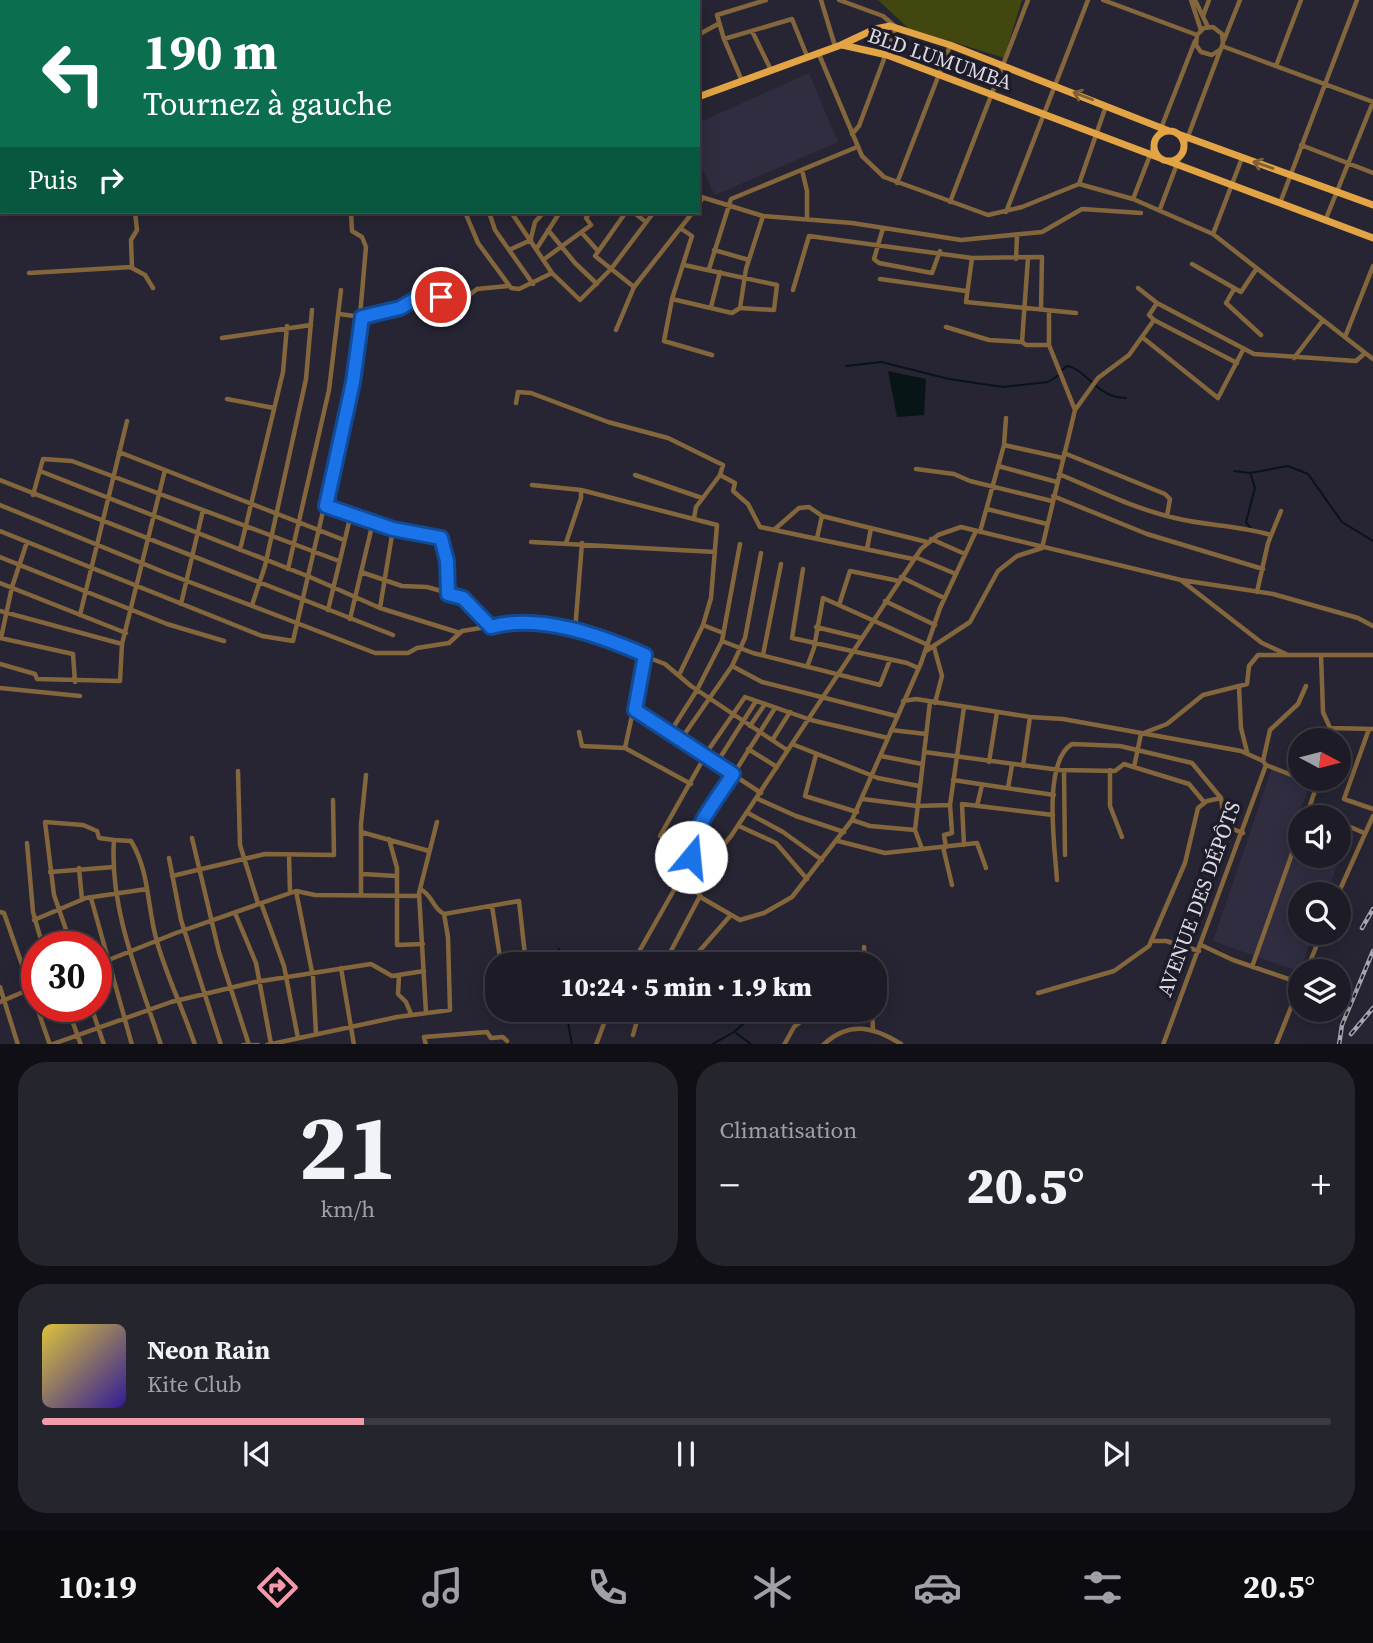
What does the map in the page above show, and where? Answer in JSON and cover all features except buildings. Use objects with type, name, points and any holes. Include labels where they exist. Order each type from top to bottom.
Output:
[{"type":"main road","name":"BLD LUMUMBA","points":[[838,46],[875,29],[896,27],[1003,65],[1169,131]]},
{"type":"main road","name":"BLD LUMUMBA","points":[[838,46],[887,55],[1150,154],[1178,160],[1231,185],[1373,238]]},
{"type":"main road","points":[[700,96],[818,51],[838,46]]},
{"type":"main road","points":[[1164,159],[1154,145],[1158,136],[1169,131],[1373,205]]},
{"type":"main road","points":[[1178,134],[1184,147],[1178,160]]},
{"type":"street","points":[[743,81],[718,24],[718,13],[753,1],[766,0]]},
{"type":"street","points":[[821,0],[838,46]]},
{"type":"street","points":[[839,0],[883,16],[896,27],[859,126],[852,134]]},
{"type":"street","points":[[950,202],[1028,0]]},
{"type":"street","points":[[1006,213],[1088,0]]},
{"type":"street","points":[[1103,0],[1198,35]]},
{"type":"street","points":[[1193,0],[1201,19],[1208,27],[1220,31],[1222,45]]},
{"type":"street","points":[[1209,0],[1201,19],[1198,49],[1212,55],[1222,45]]},
{"type":"street","points":[[1184,147],[1240,0]]},
{"type":"street","points":[[1276,66],[1301,0]]},
{"type":"street","points":[[1280,203],[1357,0]]},
{"type":"street","points":[[724,39],[792,19],[807,56]]},
{"type":"street","points":[[700,34],[718,24]]},
{"type":"street","points":[[1158,136],[1198,35],[1208,27]]},
{"type":"street","points":[[752,31],[771,70]]},
{"type":"street","points":[[897,183],[950,45]]},
{"type":"street","points":[[1222,45],[1373,102],[1325,221]]},
{"type":"street","points":[[818,51],[858,147],[874,171],[897,183],[988,215],[1006,213],[1079,184],[1160,209],[1213,234],[1373,359]]},
{"type":"street","points":[[1079,184],[1107,105]]},
{"type":"street","points":[[1133,199],[1154,145]]},
{"type":"street","points":[[1301,145],[1373,173]]},
{"type":"street","points":[[709,269],[731,199],[858,147]]},
{"type":"street","points":[[1213,234],[1242,157]]},
{"type":"street","points":[[1160,209],[1178,160]]},
{"type":"street","points":[[802,170],[807,191],[807,219]]},
{"type":"street","points":[[700,197],[763,216],[883,228],[961,240],[1017,237],[1042,232],[1082,209],[1140,213]]},
{"type":"street","points":[[1010,201],[1015,209]]},
{"type":"street","points":[[132,267],[131,240],[138,228],[135,214]]},
{"type":"street","points":[[0,531],[181,604],[282,641],[293,641],[316,553],[353,382],[362,317],[366,247],[362,237],[352,231],[351,214]]},
{"type":"street","points":[[466,214],[478,243],[508,286],[515,290],[552,273]]},
{"type":"street","points":[[490,214],[495,230],[533,284]]},
{"type":"street","points":[[512,214],[552,273],[580,300],[611,269],[652,214]]},
{"type":"street","points":[[509,250],[531,239],[535,214]]},
{"type":"street","points":[[536,219],[542,214]]},
{"type":"street","points":[[537,248],[558,214]]},
{"type":"street","points":[[544,260],[591,224],[586,218],[589,214]]},
{"type":"street","points":[[625,214],[598,251],[596,258],[635,287]]},
{"type":"street","points":[[636,214],[646,222]]},
{"type":"street","points":[[616,330],[635,287],[691,214]]},
{"type":"street","points":[[740,308],[749,260],[763,216]]},
{"type":"street","points":[[680,228],[692,234],[672,299],[664,342],[712,355]]},
{"type":"street","points":[[883,228],[875,261],[934,272],[940,251]]},
{"type":"street","points":[[548,230],[561,248],[597,284]]},
{"type":"street","points":[[582,233],[598,251]]},
{"type":"street","points":[[793,290],[807,236],[916,251],[940,251],[972,258],[1040,257],[1044,260],[1041,309]]},
{"type":"street","points":[[1016,258],[1017,237]]},
{"type":"street","points":[[714,250],[749,260]]},
{"type":"street","points":[[972,258],[966,302],[1076,313]]},
{"type":"street","points":[[1022,342],[1028,258]]},
{"type":"street","points":[[1192,264],[1241,292],[1257,268]]},
{"type":"street","points":[[672,299],[733,313],[740,308],[773,311],[779,286],[745,276],[684,265]]},
{"type":"street","points":[[29,273],[132,267],[145,275],[153,288]]},
{"type":"street","points":[[1345,337],[1373,267]]},
{"type":"street","points":[[711,307],[720,272]]},
{"type":"street","points":[[880,279],[966,291]]},
{"type":"street","points":[[339,314],[362,317],[400,308],[421,296],[463,300],[477,289],[508,286]]},
{"type":"street","points":[[1138,288],[1157,303],[1243,349],[1294,358],[1327,356],[1356,360],[1365,353]]},
{"type":"street","points":[[1234,289],[1227,305],[1261,335]]},
{"type":"street","points":[[288,569],[328,390],[341,290]]},
{"type":"street","points":[[1157,303],[1149,315],[1154,320],[1237,363]]},
{"type":"street","points":[[253,605],[266,561],[306,379],[312,310]]},
{"type":"street","points":[[1049,312],[1049,345],[1075,410]]},
{"type":"street","points":[[1042,548],[1075,410],[1098,378],[1124,360],[1154,320]]},
{"type":"street","points":[[1294,358],[1323,320]]},
{"type":"street","points":[[222,338],[262,334],[287,326],[311,325]]},
{"type":"street","points":[[240,550],[254,505],[285,362],[287,326]]},
{"type":"street","points":[[946,327],[989,340],[1049,345]]},
{"type":"street","points":[[1142,337],[1218,398],[1243,349]]},
{"type":"street","points":[[516,402],[518,392],[531,393],[608,422],[668,438],[723,465],[720,475],[702,498],[694,518]]},
{"type":"street","points":[[227,399],[274,408]]},
{"type":"street","points":[[682,874],[700,895],[730,916],[740,920],[764,914],[792,897],[845,832],[873,776],[896,716],[927,648],[944,598],[987,509],[1004,445],[1006,418]]},
{"type":"street","points":[[80,615],[127,421]]},
{"type":"street","points":[[1004,445],[1064,456],[1169,497],[1167,516]]},
{"type":"street","points":[[120,452],[344,540]]},
{"type":"street","points":[[33,495],[42,460],[46,458],[79,463],[293,546],[339,561]]},
{"type":"street","points":[[998,466],[1057,482]]},
{"type":"street","points":[[916,469],[948,472],[994,487],[1053,499],[1147,534],[1263,569]]},
{"type":"street","points":[[36,679],[121,681],[118,671],[122,644],[165,470]]},
{"type":"street","points":[[40,471],[310,577],[380,608],[460,633],[491,627],[535,624],[575,631],[645,655],[665,664],[697,691],[787,750]]},
{"type":"street","points":[[1059,474],[1141,509],[1167,516],[1228,524],[1271,536]]},
{"type":"street","points":[[635,475],[702,498]]},
{"type":"street","points":[[720,475],[735,484],[733,491],[751,508],[757,525],[906,558],[956,574]]},
{"type":"street","points":[[0,480],[393,635]]},
{"type":"street","points":[[532,485],[580,490],[718,526],[711,598],[703,625],[679,675]]},
{"type":"street","points":[[566,543],[581,498],[580,490]]},
{"type":"street","points":[[0,505],[96,546],[368,652],[408,653],[447,644],[460,633]]},
{"type":"street","points":[[326,506],[393,529],[441,538],[447,561],[448,594]]},
{"type":"street","points":[[774,530],[801,507],[811,508],[822,516],[929,540],[965,554]]},
{"type":"street","points":[[987,509],[1047,524]]},
{"type":"street","points":[[181,604],[203,510]]},
{"type":"street","points":[[1257,592],[1271,536],[1281,511]]},
{"type":"street","points":[[328,610],[351,514]]},
{"type":"street","points":[[817,538],[822,516]]},
{"type":"street","points":[[351,618],[373,522]]},
{"type":"street","points":[[639,952],[693,859],[721,848],[758,799],[787,750],[913,560],[929,540],[957,527],[1181,580],[1288,598],[1373,626]]},
{"type":"street","points":[[867,549],[871,528]]},
{"type":"street","points":[[380,608],[393,529]]},
{"type":"street","points":[[531,541],[715,552]]},
{"type":"street","points":[[27,542],[3,612],[0,638],[73,654],[75,682]]},
{"type":"street","points":[[575,631],[578,612],[577,574],[582,543]]},
{"type":"street","points":[[669,734],[697,691],[722,641],[740,544]]},
{"type":"street","points":[[807,667],[815,643],[823,597],[927,648],[934,647],[970,622],[998,571],[1017,556],[1042,548]]},
{"type":"street","points":[[679,742],[732,666],[740,649],[746,635],[761,553]]},
{"type":"street","points":[[0,557],[167,624],[224,641]]},
{"type":"street","points":[[763,655],[781,564]]},
{"type":"street","points":[[803,569],[790,636],[918,666]]},
{"type":"street","points":[[839,605],[850,571],[900,579],[944,598]]},
{"type":"street","points":[[361,572],[383,580],[463,598],[491,627]]},
{"type":"street","points":[[1181,580],[1262,643],[1294,656]]},
{"type":"street","points":[[0,583],[126,633]]},
{"type":"street","points":[[885,601],[935,625]]},
{"type":"street","points":[[3,612],[122,644]]},
{"type":"street","points":[[703,625],[723,633]]},
{"type":"street","points":[[816,627],[845,631],[861,638]]},
{"type":"street","points":[[722,641],[740,649],[881,685],[890,660]]},
{"type":"street","points":[[922,849],[915,830],[919,786],[926,734],[942,676],[934,647]]},
{"type":"street","points":[[625,748],[645,655]]},
{"type":"street","points":[[1142,734],[1167,724],[1203,695],[1247,684],[1249,666],[1258,655],[1373,655]]},
{"type":"street","points":[[1321,655],[1323,712],[1330,728]]},
{"type":"street","points":[[0,664],[36,674],[33,692]]},
{"type":"street","points":[[732,666],[762,682],[896,716]]},
{"type":"street","name":"AVENUE DES DÉPÔTS","points":[[1163,1044],[1243,833],[1264,763],[1270,730],[1298,704],[1306,686]]},
{"type":"street","points":[[1239,687],[1241,728],[1248,753]]},
{"type":"street","points":[[0,688],[80,696]]},
{"type":"street","points":[[909,690],[916,699]]},
{"type":"street","points":[[660,836],[705,758],[744,698],[808,719],[888,738]]},
{"type":"street","points":[[903,701],[916,699],[1030,717],[1063,719],[1248,753],[1264,763],[1288,771]]},
{"type":"street","points":[[716,764],[755,701]]},
{"type":"street","points":[[750,726],[765,704]]},
{"type":"street","points":[[951,885],[944,847],[945,835],[951,833],[950,805],[964,707]]},
{"type":"street","points":[[693,859],[690,849],[695,834],[775,708]]},
{"type":"street","points":[[635,710],[679,742],[761,793]]},
{"type":"street","points":[[772,739],[790,712]]},
{"type":"street","points":[[989,762],[997,712]]},
{"type":"street","points":[[1023,766],[1030,717]]},
{"type":"street","points":[[1351,729],[1371,729],[1344,799],[1373,808]]},
{"type":"street","points":[[891,730],[926,734]]},
{"type":"street","points":[[579,732],[582,746],[625,748],[691,784]]},
{"type":"street","points":[[1134,767],[1142,734]]},
{"type":"street","points":[[792,744],[873,776],[919,786]]},
{"type":"street","points":[[1057,880],[1053,815],[1056,770],[1065,750],[1072,744],[1103,744],[1139,749],[1192,763],[1221,798],[1225,826],[1243,833]]},
{"type":"street","points":[[748,749],[777,767]]},
{"type":"street","points":[[924,752],[1064,771],[1117,771],[1122,764],[1189,785],[1204,802]]},
{"type":"street","points":[[817,755],[805,796],[857,812]]},
{"type":"street","points":[[881,756],[922,764]]},
{"type":"street","points":[[1008,788],[1012,765]]},
{"type":"street","points":[[1110,770],[1110,806],[1122,837]]},
{"type":"street","points":[[238,771],[242,859],[286,976],[302,1040]]},
{"type":"street","points":[[1064,771],[1065,855]]},
{"type":"street","points":[[361,895],[361,832],[366,775]]},
{"type":"street","points":[[953,780],[1054,795]]},
{"type":"street","points":[[977,806],[982,785]]},
{"type":"street","points":[[1038,993],[1122,967],[1154,941],[1185,863],[1198,808],[1204,802],[1221,798]]},
{"type":"street","points":[[758,799],[796,816],[845,832]]},
{"type":"street","points":[[863,799],[917,806],[950,805]]},
{"type":"street","points":[[172,876],[264,854],[335,855],[333,800]]},
{"type":"street","points":[[964,845],[961,805],[1053,815]]},
{"type":"street","points":[[748,813],[783,832],[822,860]]},
{"type":"street","points":[[1343,882],[1373,816]]},
{"type":"street","points":[[852,820],[870,826],[915,830]]},
{"type":"street","points":[[66,931],[50,872],[45,822],[83,825],[97,831],[99,838],[132,842],[142,863],[157,941],[168,979],[195,1044]]},
{"type":"street","points":[[426,1013],[419,896],[437,822]]},
{"type":"street","points":[[739,826],[776,844],[807,879]]},
{"type":"street","points":[[1351,827],[1364,833]]},
{"type":"street","points":[[361,832],[429,851]]},
{"type":"street","points":[[192,838],[198,871],[247,1044]]},
{"type":"street","points":[[389,839],[397,876],[398,947],[423,944]]},
{"type":"street","points":[[114,840],[114,867],[131,952],[161,1044]]},
{"type":"street","points":[[838,841],[877,853],[978,843],[986,868]]},
{"type":"street","points":[[27,843],[34,920],[38,931]]},
{"type":"street","points":[[289,855],[293,892],[312,972],[314,1034]]},
{"type":"street","points":[[169,858],[184,930],[220,1044]]},
{"type":"street","points":[[1252,967],[1288,865]]},
{"type":"street","points":[[50,872],[114,867]]},
{"type":"street","points":[[79,868],[82,900]]},
{"type":"street","points":[[363,874],[397,876]]},
{"type":"street","points":[[34,920],[59,912],[82,900],[148,889]]},
{"type":"street","points":[[235,913],[250,946],[260,981],[270,1044],[302,1040],[314,1034],[450,1008],[449,937],[444,914],[437,909],[432,897],[420,889]]},
{"type":"street","points":[[112,959],[184,930],[293,892],[315,895],[419,896]]},
{"type":"street","points":[[670,952],[700,895]]},
{"type":"street","points":[[91,898],[99,931]]},
{"type":"street","points":[[444,914],[519,901],[525,952]]},
{"type":"street","points":[[492,906],[499,952]]},
{"type":"street","points":[[0,912],[4,913],[21,963]]},
{"type":"street","points":[[698,952],[730,916]]},
{"type":"street","points":[[1157,933],[1166,941]]},
{"type":"street","points":[[1154,941],[1201,949],[1288,980]]},
{"type":"street","points":[[864,947],[864,952]]},
{"type":"street","points":[[53,1044],[179,1001],[260,981],[372,964],[388,975],[399,976],[424,971]]},
{"type":"street","points":[[341,968],[354,1044]]},
{"type":"street","points":[[399,976],[397,994],[406,1002],[411,1014]]},
{"type":"street","points":[[112,977],[132,1044]]},
{"type":"street","points":[[0,988],[18,1044]]},
{"type":"street","points":[[2,1000],[21,993]]},
{"type":"street","points":[[1276,1044],[1288,1014]]},
{"type":"street","points":[[42,1022],[50,1044]]},
{"type":"street","points":[[73,1022],[81,1044]]},
{"type":"street","points":[[97,1022],[104,1044]]},
{"type":"street","points":[[596,1044],[605,1022]]},
{"type":"street","points":[[633,1035],[637,1022]]},
{"type":"street","points":[[785,1044],[794,1027],[800,1022]]},
{"type":"street","points":[[873,1022],[873,1028]]},
{"type":"street","points":[[824,1044],[839,1033],[873,1028],[899,1044]]},
{"type":"street","points":[[426,1044],[425,1037],[436,1034],[457,1036],[487,1032],[491,1038],[501,1037],[507,1041]]},
{"type":"shaded area","points":[[809,73],[838,142],[715,195],[700,164],[700,122]]},
{"type":"shaded area","points":[[888,371],[926,379],[924,415],[897,417]]},
{"type":"shaded area","points":[[1288,764],[1288,791],[1307,791],[1303,805],[1288,805],[1288,868],[1336,868],[1331,882],[1288,882],[1288,945],[1309,945],[1304,959],[1288,959],[1288,968],[1213,941],[1273,765],[1286,770]]},
{"type":"green space","points":[[878,0],[1022,0],[1004,58],[908,28]]},
{"type":"waterway","points":[[846,366],[881,362],[949,379],[1003,387],[1048,382],[1059,375]]},
{"type":"waterway","points":[[1062,370],[1067,366],[1074,368],[1099,389],[1116,397],[1126,398]]},
{"type":"waterway","points":[[1234,471],[1250,473],[1288,466],[1308,474],[1342,522],[1373,541]]},
{"type":"waterway","points":[[1251,475],[1255,488],[1246,522],[1251,529]]},
{"type":"waterway","points":[[568,1022],[572,1044]]},
{"type":"waterway","points":[[713,1044],[745,1022]]},
{"type":"waterway","points":[[736,1033],[751,1044]]},
{"type":"railway","points":[[1362,928],[1373,909]]},
{"type":"railway","points":[[1339,1044],[1342,1025],[1373,951]]},
{"type":"railway","points":[[1351,1034],[1373,1008]]},
{"type":"route","points":[[441,297],[421,296],[400,308],[362,317],[353,382],[326,506],[393,529],[441,538],[447,561],[448,594],[463,598],[491,627],[535,624],[575,631],[645,655],[635,710],[679,742],[733,774],[695,834],[691,857]]}]
